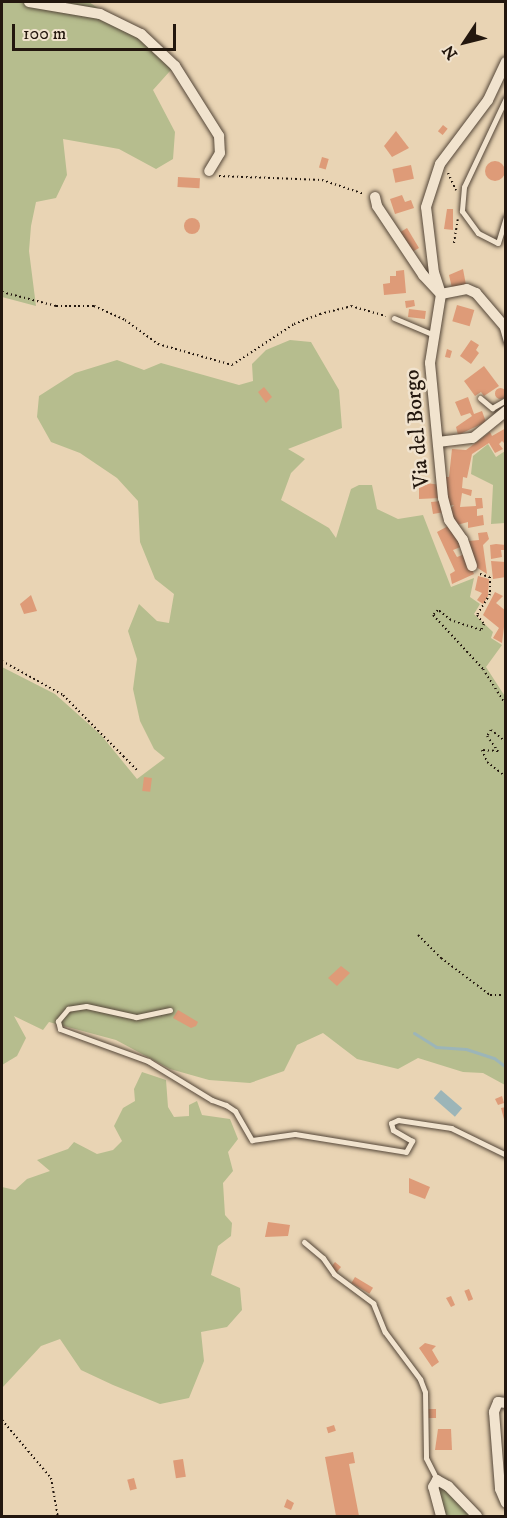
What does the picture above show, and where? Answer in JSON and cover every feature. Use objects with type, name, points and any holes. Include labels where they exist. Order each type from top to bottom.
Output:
[{"type":"street","points":[[29,2],[100,14],[141,33],[175,66],[219,136],[220,153],[209,171]]},
{"type":"street","name":"Via del Borgo","points":[[472,566],[464,540],[446,512],[432,400],[434,335],[441,294],[430,247],[426,207],[440,164],[488,100],[506,62]]},
{"type":"street","points":[[375,197],[377,206],[423,275],[441,294],[466,289],[476,292],[503,325]]},
{"type":"street","points":[[438,442],[473,438],[506,411]]},
{"type":"street","points":[[506,1403],[498,1402],[494,1412],[500,1489],[506,1503]]},
{"type":"street","points":[[441,1516],[433,1487],[437,1480],[448,1486],[477,1516]]},
{"type":"lane","points":[[506,98],[464,187],[462,211],[478,233],[498,243],[506,217]]},
{"type":"lane","points":[[394,318],[434,335]]},
{"type":"lane","points":[[503,325],[506,342]]},
{"type":"lane","points":[[480,398],[492,408],[506,400]]},
{"type":"lane","points":[[170,1010],[136,1017],[86,1006],[68,1009],[58,1021],[60,1029],[148,1061],[212,1100],[226,1105],[235,1111],[252,1140],[295,1134],[406,1152],[412,1141],[393,1130],[391,1123],[398,1120],[451,1128],[506,1155]]},
{"type":"lane","points":[[304,1242],[324,1258],[334,1274],[373,1303],[392,1342],[420,1379],[425,1392],[426,1458],[437,1480]]},
{"type":"path","points":[[209,171],[234,179],[322,180],[375,197]]},
{"type":"path","points":[[2,292],[56,306],[94,306],[125,320],[158,344],[232,365],[294,324],[320,314],[351,306],[394,318]]},
{"type":"path","points":[[472,566],[490,577],[490,598],[477,615],[484,624],[481,630],[451,620],[438,610],[433,615],[483,669],[506,705]]},
{"type":"path","points":[[2,661],[63,695],[137,770]]},
{"type":"path","points":[[506,742],[491,730],[487,736],[498,751],[482,750],[487,762],[506,777]]},
{"type":"path","points":[[418,935],[441,958],[490,994],[506,995]]},
{"type":"path","points":[[2,1420],[46,1471],[58,1516]]},
{"type":"green space","points":[[2,2],[89,2],[178,62],[153,90],[175,132],[173,159],[156,169],[119,149],[63,139],[67,175],[56,198],[36,202],[31,226],[29,251],[36,306],[2,297]]},
{"type":"green space","points":[[290,340],[311,342],[339,390],[342,428],[288,449],[305,459],[291,473],[281,500],[329,528],[336,538],[351,489],[359,485],[372,485],[377,509],[398,519],[423,515],[451,587],[474,578],[470,597],[480,604],[474,614],[493,632],[491,638],[502,645],[486,667],[506,698],[505,1085],[483,1073],[463,1072],[418,1058],[398,1069],[357,1059],[323,1033],[297,1045],[284,1071],[250,1083],[209,1080],[170,1069],[116,1040],[49,1022],[43,1030],[14,1016],[26,1038],[17,1056],[2,1065],[2,667],[55,694],[101,735],[137,779],[165,758],[154,749],[140,721],[133,689],[137,659],[128,631],[139,604],[157,621],[169,623],[174,594],[155,579],[140,542],[138,501],[117,478],[80,453],[51,442],[37,417],[39,396],[75,373],[117,360],[144,370],[161,363],[239,385],[253,381],[252,364],[266,350]]},
{"type":"green space","points":[[488,444],[496,457],[505,451],[505,523],[491,524],[493,485],[471,474],[473,456]]},
{"type":"green space","points":[[142,1072],[166,1080],[168,1107],[174,1117],[189,1116],[189,1105],[197,1101],[202,1115],[230,1119],[238,1139],[228,1152],[233,1171],[223,1183],[225,1215],[232,1223],[231,1236],[218,1246],[211,1275],[240,1288],[242,1310],[227,1327],[201,1332],[204,1361],[189,1398],[160,1404],[113,1385],[81,1370],[60,1339],[41,1346],[2,1388],[2,1187],[15,1190],[27,1179],[50,1171],[37,1160],[68,1149],[74,1142],[97,1154],[113,1150],[122,1141],[114,1126],[123,1108],[135,1101],[134,1089]]},
{"type":"green space","points":[[438,1483],[474,1516],[443,1516]]},
{"type":"water","points":[[441,1090],[462,1108],[455,1117],[434,1098]]},
{"type":"building","points":[[443,125],[448,129],[443,135],[438,131]]},
{"type":"building","points":[[396,131],[409,148],[392,157],[384,146]]},
{"type":"building","points":[[322,157],[329,159],[326,170],[319,168]]},
{"type":"building","points":[[495,161],[502,164],[505,171],[502,178],[495,181],[488,178],[485,171],[488,164]]},
{"type":"building","points":[[411,165],[414,179],[395,183],[392,169]]},
{"type":"building","points":[[178,177],[200,178],[199,188],[177,187]]},
{"type":"building","points":[[402,195],[405,202],[411,200],[414,208],[395,214],[390,199]]},
{"type":"building","points":[[447,209],[453,209],[453,230],[444,229]]},
{"type":"building","points":[[189,218],[195,218],[200,226],[198,232],[189,234],[184,229],[184,223]]},
{"type":"building","points":[[407,228],[419,248],[412,252],[399,233]]},
{"type":"building","points":[[463,269],[466,285],[452,288],[449,275]]},
{"type":"building","points":[[404,270],[406,293],[384,295],[383,284],[390,283],[390,276],[396,276],[396,271]]},
{"type":"building","points":[[414,300],[415,306],[406,308],[405,301]]},
{"type":"building","points":[[457,305],[474,310],[470,326],[452,321]]},
{"type":"building","points":[[409,309],[426,311],[425,319],[408,317]]},
{"type":"building","points":[[471,340],[479,345],[476,350],[479,353],[471,364],[460,356]]},
{"type":"building","points":[[447,349],[452,351],[450,358],[445,357]]},
{"type":"building","points":[[484,366],[499,386],[484,396],[481,392],[475,396],[464,381]]},
{"type":"building","points":[[264,387],[272,397],[266,403],[258,392]]},
{"type":"building","points":[[500,387],[506,393],[500,399],[494,393]]},
{"type":"building","points":[[468,397],[474,414],[482,411],[486,422],[458,435],[456,427],[472,416],[470,413],[461,416],[455,402]]},
{"type":"building","points":[[506,428],[506,445],[502,441],[499,444],[503,449],[495,453],[489,443],[472,454],[467,478],[463,477],[462,488],[472,490],[471,496],[462,493],[460,507],[476,506],[475,498],[482,498],[483,508],[477,509],[477,516],[483,515],[484,525],[468,528],[468,522],[453,526],[449,510],[454,505],[447,506],[445,477],[449,477],[452,449],[466,450],[490,432],[492,436]]},
{"type":"building","points":[[419,482],[441,485],[440,498],[419,499]]},
{"type":"building","points":[[441,501],[444,512],[433,514],[431,502]]},
{"type":"building","points":[[450,525],[463,546],[453,550],[457,557],[465,554],[474,574],[452,584],[450,574],[455,571],[437,532]]},
{"type":"building","points":[[487,532],[489,539],[483,545],[487,574],[476,567],[469,541],[479,540],[478,533]]},
{"type":"building","points":[[490,545],[506,545],[506,550],[501,550],[502,557],[491,559]]},
{"type":"building","points":[[491,561],[506,562],[506,577],[493,579]]},
{"type":"building","points":[[478,576],[489,579],[488,596],[483,604],[477,600],[482,593],[475,590]]},
{"type":"building","points":[[495,592],[503,596],[496,603],[506,611],[502,643],[493,638],[499,628],[483,615]]},
{"type":"building","points":[[31,595],[37,611],[24,614],[20,604]]},
{"type":"building","points":[[144,777],[152,778],[150,792],[142,791]]},
{"type":"building","points":[[341,966],[350,973],[337,986],[328,978]]},
{"type":"building","points":[[178,1010],[198,1022],[196,1026],[191,1028],[173,1018]]},
{"type":"building","points":[[502,1096],[504,1103],[498,1105],[495,1099]]},
{"type":"building","points":[[506,1107],[506,1123],[505,1123],[501,1108]]},
{"type":"building","points":[[409,1178],[430,1187],[425,1199],[409,1193]]},
{"type":"building","points":[[268,1222],[290,1225],[288,1236],[265,1237]]},
{"type":"building","points":[[335,1262],[341,1267],[336,1273],[332,1266]]},
{"type":"building","points":[[355,1277],[373,1288],[369,1294],[351,1283]]},
{"type":"building","points":[[469,1289],[473,1299],[468,1301],[464,1291]]},
{"type":"building","points":[[451,1296],[455,1305],[451,1307],[446,1298]]},
{"type":"building","points":[[425,1343],[436,1346],[432,1350],[439,1362],[432,1367],[419,1348]]},
{"type":"building","points":[[428,1409],[436,1409],[436,1418],[428,1418]]},
{"type":"building","points":[[334,1425],[336,1431],[328,1433],[326,1427]]},
{"type":"building","points":[[438,1429],[451,1429],[452,1450],[435,1450]]},
{"type":"building","points":[[353,1452],[355,1463],[349,1464],[359,1516],[336,1516],[325,1457]]},
{"type":"building","points":[[183,1459],[186,1477],[176,1478],[173,1461]]},
{"type":"building","points":[[134,1478],[137,1489],[130,1490],[127,1480]]},
{"type":"building","points":[[287,1499],[294,1503],[291,1510],[284,1507]]},
{"type":"waterway","points":[[414,1033],[436,1047],[466,1049],[494,1058],[506,1067]]}]
